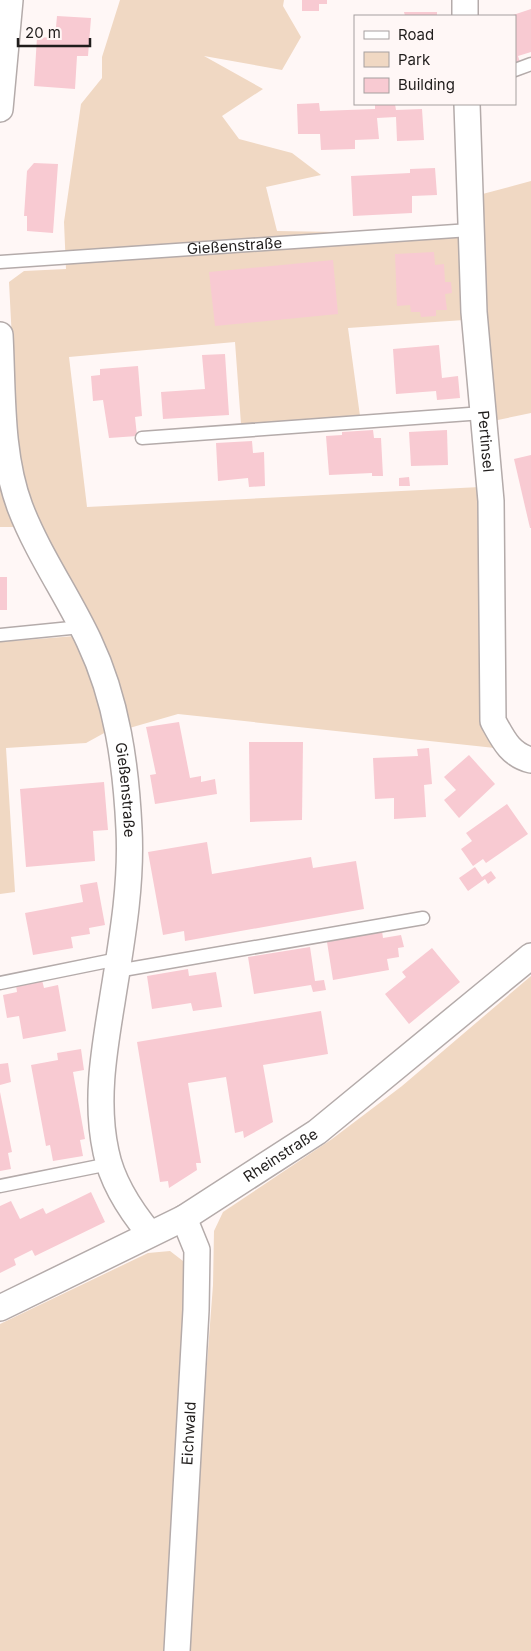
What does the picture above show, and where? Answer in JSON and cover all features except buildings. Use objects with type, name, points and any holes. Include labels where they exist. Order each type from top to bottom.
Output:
[{"type":"street","points":[[0,109],[10,0]]},
{"type":"street","points":[[465,0],[465,15]]},
{"type":"street","name":"Pertinsel","points":[[466,105],[474,312],[491,501],[493,721],[506,746],[521,758],[531,760]]},
{"type":"street","name":"Gießenstraße","points":[[0,335],[5,432],[12,481],[20,507],[31,532],[81,627],[106,683],[117,725],[125,774],[130,858],[118,965],[104,1052],[101,1095],[102,1126],[109,1164],[133,1214],[150,1234]]},
{"type":"street","name":"Rheinstraße","points":[[0,1308],[184,1218],[317,1132],[531,956]]},
{"type":"street","name":"Eichwald","points":[[177,1651],[196,1310],[197,1250],[184,1218]]},
{"type":"lane","points":[[516,70],[531,64]]},
{"type":"lane","name":"Gießenstraße","points":[[0,262],[470,230]]},
{"type":"lane","points":[[142,438],[483,413]]},
{"type":"lane","points":[[0,635],[81,627]]},
{"type":"lane","points":[[0,982],[423,918]]},
{"type":"lane","points":[[0,1186],[109,1164]]},
{"type":"green space","points":[[120,0],[284,0],[283,6],[301,37],[282,70],[204,56],[263,89],[222,116],[239,139],[292,153],[321,175],[266,187],[277,231],[460,234],[464,320],[348,328],[360,416],[241,424],[235,342],[69,357],[87,507],[480,487],[495,748],[178,714],[126,729],[33,516],[18,456],[9,282],[24,271],[66,269],[64,222],[81,104],[102,78],[102,57]]},
{"type":"green space","points":[[531,181],[531,413],[493,421],[475,196]]},
{"type":"green space","points":[[0,477],[20,527],[0,527]]},
{"type":"green space","points":[[75,636],[91,675],[106,732],[86,743],[6,748],[15,892],[0,894],[0,642]]},
{"type":"green space","points":[[531,976],[531,1651],[185,1651],[213,1285],[214,1231],[223,1212],[332,1139],[402,1086]]},
{"type":"green space","points":[[170,1251],[183,1261],[184,1274],[190,1278],[167,1651],[0,1651],[0,1324],[148,1253]]}]
